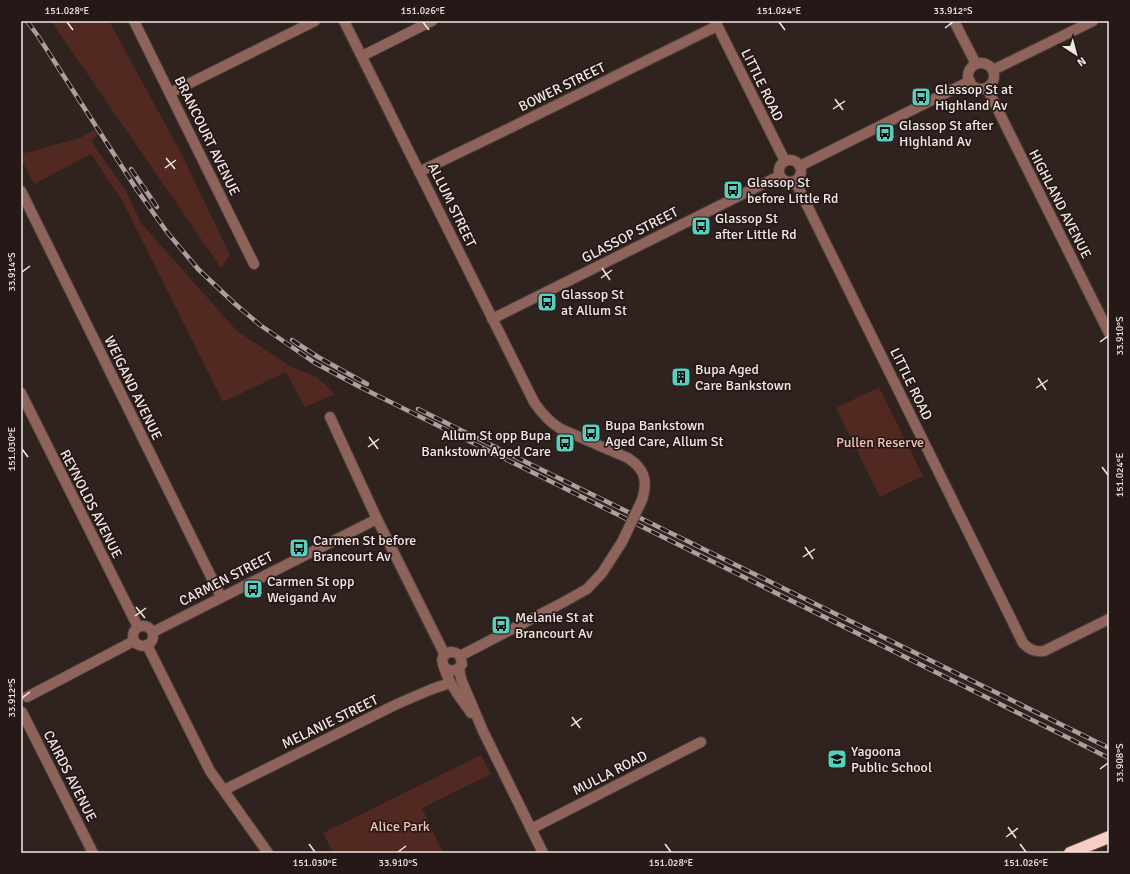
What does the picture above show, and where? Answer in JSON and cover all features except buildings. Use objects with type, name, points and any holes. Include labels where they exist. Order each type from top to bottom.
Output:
[{"type":"highway","points":[[1070,853],[1109,837]]},
{"type":"street","name":"BRANCOURT AVENUE","points":[[134,21],[254,264]]},
{"type":"street","points":[[170,93],[315,21]]},
{"type":"street","name":"ALLUM STREET","points":[[344,21],[534,402],[542,414],[552,424],[628,458],[641,469],[644,477],[645,493],[622,542],[602,573],[587,588],[562,603],[460,656]]},
{"type":"street","points":[[362,56],[432,21]]},
{"type":"street","points":[[954,21],[976,64]]},
{"type":"street","points":[[993,70],[1093,21]]},
{"type":"street","name":"LITTLE ROAD","points":[[716,23],[785,161]]},
{"type":"street","name":"BOWER STREET","points":[[419,172],[512,128],[716,23]]},
{"type":"street","points":[[976,64],[987,65],[993,70],[994,78],[987,88],[979,89],[972,85],[970,81],[969,72],[976,64]]},
{"type":"street","points":[[800,166],[970,81]]},
{"type":"street","name":"HIGHLAND AVENUE","points":[[987,88],[1109,333]]},
{"type":"street","points":[[785,161],[795,161],[800,166],[801,173],[795,181],[788,182],[780,176],[778,169],[785,161]]},
{"type":"street","name":"GLASSOP STREET","points":[[492,319],[780,176]]},
{"type":"street","name":"LITTLE ROAD","points":[[795,181],[1023,643],[1032,651],[1044,651],[1109,619]]},
{"type":"street","name":"WEIGAND AVENUE","points":[[21,190],[221,597]]},
{"type":"street","name":"REYNOLDS AVENUE","points":[[21,393],[138,627]]},
{"type":"street","points":[[330,417],[377,519],[445,655]]},
{"type":"street","name":"CARMEN STREET","points":[[153,632],[377,519]]},
{"type":"street","points":[[146,626],[153,632],[152,641],[147,645],[138,645],[132,638],[133,631],[138,627],[146,626]]},
{"type":"street","points":[[22,712],[28,705],[24,695],[134,641]]},
{"type":"street","points":[[147,645],[210,771],[268,853]]},
{"type":"street","points":[[444,667],[453,671],[459,668],[462,664],[460,656],[453,651],[445,655],[442,659],[444,667],[446,675],[483,731]]},
{"type":"street","points":[[459,668],[461,679],[483,731],[543,853]]},
{"type":"street","name":"MELANIE STREET","points":[[224,790],[397,704],[450,683]]},
{"type":"street","name":"CAIRDS AVENUE","points":[[22,712],[93,853]]},
{"type":"street","name":"MULLA ROAD","points":[[531,829],[701,742]]},
{"type":"green space","points":[[51,21],[109,21],[182,155],[230,255],[221,268]]},
{"type":"green space","points":[[95,129],[98,134],[91,141],[126,191],[141,223],[237,331],[291,367],[317,377],[335,394],[305,407],[286,372],[223,402],[122,200],[91,154],[34,184],[21,159],[21,154],[80,138]]},
{"type":"green space","name":"Pullen Reserve","points":[[879,387],[923,476],[880,497],[836,408]]},
{"type":"green space","name":"Alice Park","points":[[481,755],[491,774],[422,808],[443,853],[333,853],[323,833]]},
{"type":"railway","points":[[27,21],[137,190],[167,232],[198,269],[260,325],[315,363],[360,387],[1109,758]]},
{"type":"railway","points":[[131,169],[157,207]]},
{"type":"railway","points":[[292,340],[318,357],[367,384]]},
{"type":"railway","points":[[418,409],[1109,748]]},
{"type":"place","name":"Glassop St at Highland Av","points":[[921,97]]},
{"type":"place","name":"Glassop St after Highland Av","points":[[885,133]]},
{"type":"place","name":"Glassop St before Little Rd","points":[[733,190]]},
{"type":"place","name":"Glassop St after Little Rd","points":[[701,226]]},
{"type":"place","name":"Glassop St at Allum St","points":[[547,302]]},
{"type":"place","name":"Bupa Aged Care Bankstown","points":[[681,377]]},
{"type":"place","name":"Bupa Bankstown Aged Care, Allum St","points":[[591,433]]},
{"type":"place","name":"Allum St opp Bupa Bankstown Aged Care","points":[[565,443]]},
{"type":"place","name":"Carmen St before Brancourt Av","points":[[299,548]]},
{"type":"place","name":"Carmen St opp Weigand Av","points":[[253,589]]},
{"type":"place","name":"Melanie St at Brancourt Av","points":[[501,625]]},
{"type":"place","name":"Yagoona Public School","points":[[837,759]]}]
